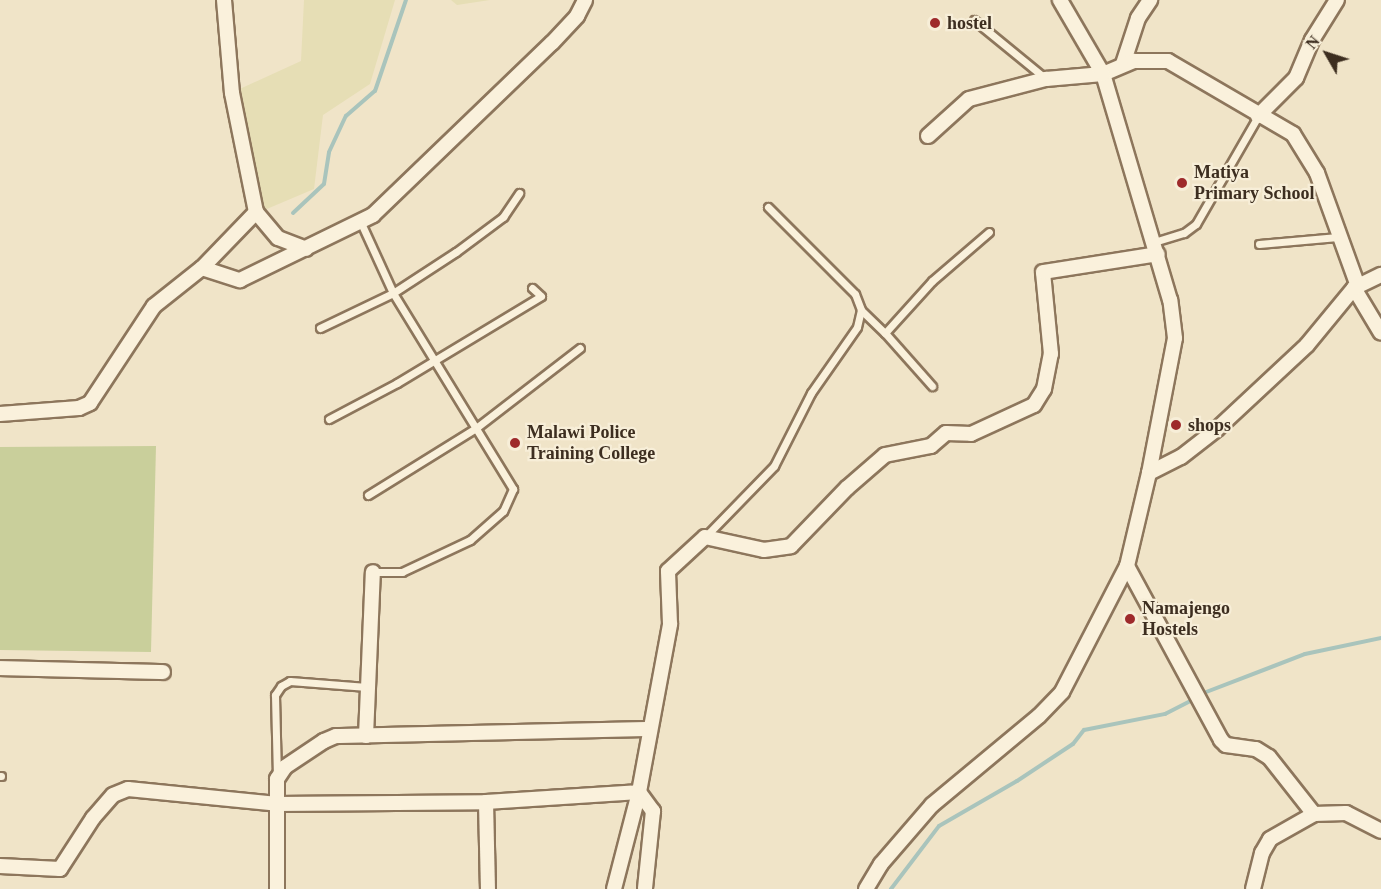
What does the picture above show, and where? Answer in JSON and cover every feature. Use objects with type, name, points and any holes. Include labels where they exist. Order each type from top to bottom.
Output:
[{"type":"street","points":[[224,0],[232,93],[256,212],[278,238],[306,249]]},
{"type":"street","points":[[202,268],[240,280],[361,223],[384,205],[552,43],[577,16],[585,0]]},
{"type":"street","points":[[866,889],[881,864],[932,805],[1039,716],[1062,692],[1127,566],[1149,473],[1175,338],[1156,248],[1103,74],[1060,0]]},
{"type":"street","points":[[1123,64],[1138,18],[1150,0]]},
{"type":"street","points":[[1258,116],[1296,78],[1312,40],[1337,0]]},
{"type":"street","points":[[928,135],[969,99],[1046,79],[1103,74],[1123,64],[1155,58],[1168,61],[1258,116],[1293,134],[1309,156],[1356,287],[1381,333]]},
{"type":"street","points":[[0,414],[79,408],[98,397],[142,320],[202,268],[256,212]]},
{"type":"street","points":[[614,889],[639,792],[670,624],[668,571],[705,537],[764,550],[786,549],[885,455],[931,446],[946,433],[971,434],[1034,405],[1044,389],[1051,354],[1043,272],[1156,248]]},
{"type":"street","points":[[1149,473],[1181,457],[1266,386],[1307,345],[1356,287],[1381,275]]},
{"type":"street","points":[[1127,566],[1221,740],[1226,745],[1256,749],[1269,757],[1314,814]]},
{"type":"street","points":[[366,736],[374,572]]},
{"type":"street","points":[[0,668],[163,672]]},
{"type":"street","points":[[277,889],[277,779],[285,767],[324,741],[336,736],[650,729]]},
{"type":"street","points":[[0,866],[60,869],[93,818],[113,795],[128,789],[277,804],[486,802],[639,792]]},
{"type":"street","points":[[639,792],[653,811],[645,889]]},
{"type":"street","points":[[486,802],[488,889]]},
{"type":"street","points":[[1253,889],[1262,853],[1270,839],[1314,814],[1346,813],[1381,831]]},
{"type":"lane","points":[[974,20],[1046,79]]},
{"type":"lane","points":[[1156,248],[1196,224],[1258,116]]},
{"type":"lane","points":[[320,328],[393,293],[503,217],[519,193]]},
{"type":"lane","points":[[768,207],[855,294],[861,310],[885,333],[932,386]]},
{"type":"lane","points":[[361,223],[393,293],[510,481],[511,498],[503,511],[470,540],[402,572],[374,572]]},
{"type":"lane","points":[[885,333],[932,281],[989,232]]},
{"type":"lane","points":[[1259,244],[1338,237]]},
{"type":"lane","points":[[328,419],[434,360],[541,296],[532,288]]},
{"type":"lane","points":[[705,537],[774,466],[811,393],[856,327],[861,310]]},
{"type":"lane","points":[[368,495],[476,428],[580,348]]},
{"type":"lane","points":[[277,779],[275,695],[281,686],[290,681],[367,687]]},
{"type":"shaded area","points":[[304,0],[395,0],[370,84],[323,115],[314,189],[255,214],[231,93],[301,61]]},
{"type":"shaded area","points":[[451,0],[490,0],[457,5]]},
{"type":"green space","points":[[156,446],[151,652],[0,650],[0,447]]},
{"type":"waterway","points":[[293,213],[324,184],[329,152],[346,116],[375,91],[406,0]]},
{"type":"waterway","points":[[1201,694],[1305,654],[1381,638]]},
{"type":"waterway","points":[[891,889],[939,826],[1017,781],[1073,744],[1084,730],[1165,714],[1195,699]]},
{"type":"place","name":"hostel","points":[[935,23]]},
{"type":"place","name":"Matiya Primary School","points":[[1182,183]]},
{"type":"place","name":"shops","points":[[1176,425]]},
{"type":"place","name":"Malawi Police Training College","points":[[515,443]]},
{"type":"place","name":"Namajengo Hostels","points":[[1130,619]]}]
